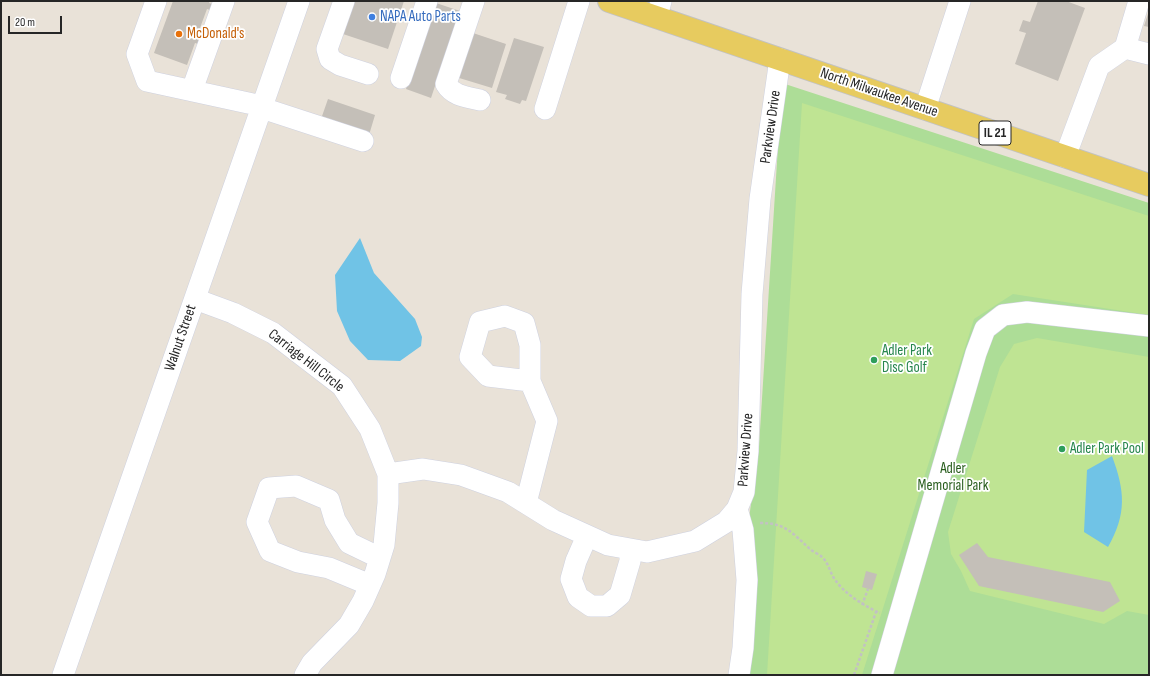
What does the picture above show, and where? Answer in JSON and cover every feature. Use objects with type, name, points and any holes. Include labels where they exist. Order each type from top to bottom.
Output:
[{"type":"main road","name":"North Milwaukee Avenue","points":[[609,1],[659,9],[780,58],[1149,186]]},
{"type":"street","points":[[156,1],[137,54],[147,81],[262,107],[363,141]]},
{"type":"street","points":[[192,90],[224,1]]},
{"type":"street","name":"Walnut Street","points":[[63,675],[299,1]]},
{"type":"street","points":[[344,1],[327,49],[330,59],[340,65],[368,74]]},
{"type":"street","points":[[401,78],[427,1]]},
{"type":"street","points":[[474,1],[446,84],[450,90],[456,94],[480,100]]},
{"type":"street","points":[[545,109],[579,1]]},
{"type":"street","points":[[925,108],[961,1]]},
{"type":"street","points":[[1065,157],[1099,66],[1125,48],[1140,1]]},
{"type":"street","points":[[1125,48],[1149,54]]},
{"type":"street","name":"Parkview Drive","points":[[388,474],[423,469],[461,475],[508,492],[553,520],[608,545],[647,552],[695,541],[726,522],[737,509],[744,492],[748,451],[752,294],[760,199],[780,58]]},
{"type":"street","name":"Carriage Hill Circle","points":[[195,299],[233,313],[272,333],[342,386],[370,428],[388,474],[387,516],[384,545],[370,585],[363,601],[349,625],[312,663],[305,675]]},
{"type":"street","points":[[882,675],[976,353],[985,329],[1003,314],[1027,312],[1149,326]]},
{"type":"street","points":[[526,503],[547,421],[530,381]]},
{"type":"street","points":[[370,585],[329,568],[298,562],[270,551],[257,522],[269,488],[296,486],[329,500],[335,520],[349,543],[380,558]]},
{"type":"street","points":[[737,509],[743,530],[747,580],[743,648],[739,675]]},
{"type":"street","points":[[587,536],[576,561],[571,579],[578,597],[591,606],[607,606],[620,595],[630,561],[630,549]]},
{"type":"path","points":[[862,605],[868,589]]},
{"type":"path","points":[[854,675],[876,612]]},
{"type":"green space","name":"Adler Memorial Park","points":[[782,83],[1149,203],[1149,675],[745,675],[747,533],[759,446]]},
{"type":"green space","name":"Adler Park Disc Golf","points":[[802,103],[1149,216],[1149,315],[1013,294],[974,319],[862,675],[767,675]]},
{"type":"green space","name":"Adler Park Pool","points":[[1037,338],[1149,357],[1149,615],[1127,611],[1104,624],[970,591],[951,554],[948,532],[1000,367],[1014,344]]},
{"type":"water","points":[[360,238],[374,273],[415,319],[422,337],[421,346],[400,361],[368,360],[350,341],[337,311],[335,275]]},
{"type":"water","name":"Adler Park Pool","points":[[1112,456],[1120,480],[1122,502],[1118,524],[1108,547],[1084,532],[1087,470]]},
{"type":"building","name":"McDonald's","points":[[173,1],[210,1],[209,3],[212,4],[210,10],[207,9],[197,36],[200,37],[198,44],[195,43],[187,65],[154,53]]},
{"type":"building","name":"NAPA Auto Parts","points":[[351,1],[404,1],[388,49],[340,33]]},
{"type":"building","points":[[1038,1],[1066,1],[1085,8],[1058,81],[1015,64],[1026,33],[1019,31],[1023,20],[1030,22]]},
{"type":"building","points":[[436,3],[460,11],[431,98],[406,89]]},
{"type":"building","points":[[1149,11],[1149,27],[1144,26]]},
{"type":"building","points":[[470,32],[506,44],[492,88],[456,77]]},
{"type":"building","points":[[514,38],[544,47],[526,101],[522,100],[520,104],[505,99],[507,95],[496,92]]},
{"type":"building","points":[[328,99],[375,115],[369,135],[321,119]]},
{"type":"building","points":[[977,543],[988,557],[1110,582],[1120,601],[1103,612],[979,586],[959,555]]},
{"type":"building","points":[[866,571],[877,574],[872,590],[862,587]]},
{"type":"place","name":"NAPA Auto Parts","points":[[372,17]]},
{"type":"place","name":"McDonald's","points":[[179,34]]},
{"type":"place","name":"Adler Park Disc Golf","points":[[874,360]]},
{"type":"place","name":"Adler Park Pool","points":[[1062,449]]}]
